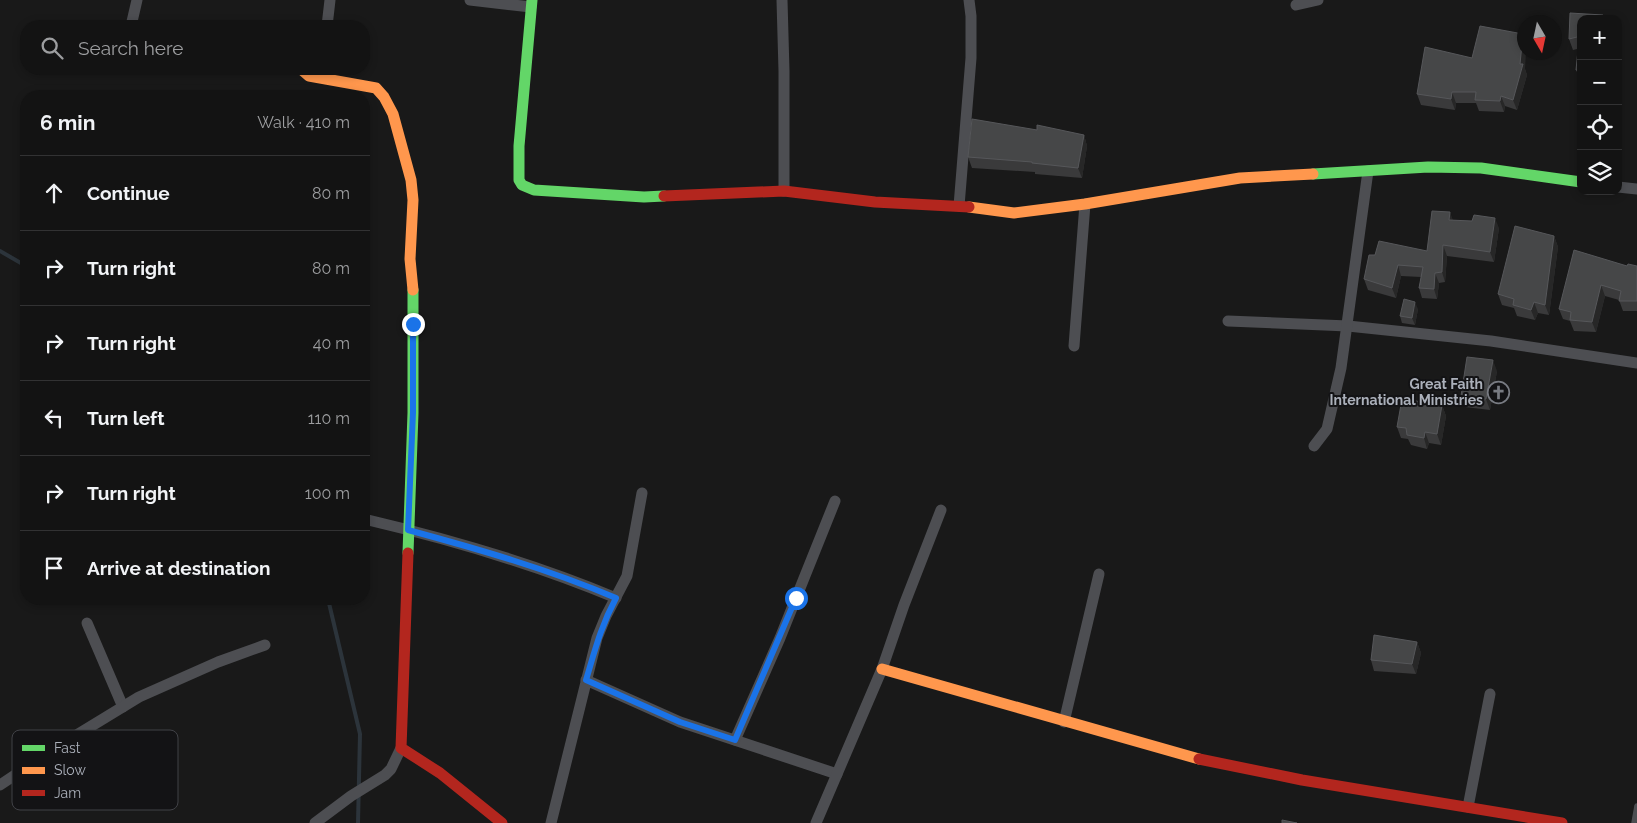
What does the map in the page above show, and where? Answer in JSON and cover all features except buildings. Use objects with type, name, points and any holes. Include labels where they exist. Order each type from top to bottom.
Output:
[{"type":"street","points":[[132,20],[137,0]]},
{"type":"street","points":[[328,20],[330,0]]},
{"type":"street","points":[[470,0],[532,4],[519,146],[519,180],[522,186],[534,190],[644,197],[784,191],[875,202],[959,206],[1014,213],[1085,204],[1240,178],[1428,167],[1481,168],[1577,181]]},
{"type":"street","points":[[782,0],[784,191]]},
{"type":"street","points":[[959,206],[970,58],[971,16],[969,0]]},
{"type":"street","points":[[1296,5],[1318,0]]},
{"type":"street","points":[[308,75],[376,88],[384,97],[393,114],[411,180],[413,200],[410,259],[413,293],[413,412],[400,748],[391,769],[385,775],[351,796],[315,823]]},
{"type":"street","points":[[1314,446],[1327,429],[1341,368],[1368,171]]},
{"type":"street","points":[[1622,187],[1637,189]]},
{"type":"street","points":[[1074,346],[1085,204]]},
{"type":"street","points":[[1228,321],[1348,326],[1490,341],[1637,363]]},
{"type":"street","points":[[551,823],[597,638],[627,576],[642,493]]},
{"type":"street","points":[[735,740],[780,638],[834,501]]},
{"type":"street","points":[[816,823],[882,669],[904,605],[941,510]]},
{"type":"street","points":[[370,520],[507,558],[588,586],[616,598]]},
{"type":"street","points":[[1064,722],[1099,574]]},
{"type":"street","points":[[87,623],[122,707]]},
{"type":"street","points":[[85,730],[156,688],[265,645]]},
{"type":"street","points":[[882,669],[1214,763],[1302,780],[1562,823]]},
{"type":"street","points":[[586,680],[680,722],[837,774]]},
{"type":"street","points":[[1468,808],[1490,694]]},
{"type":"street","points":[[400,748],[422,760],[502,823]]},
{"type":"street","points":[[0,785],[12,777]]},
{"type":"lane","points":[[1634,823],[1637,806]]},
{"type":"waterway","points":[[0,251],[20,263]]},
{"type":"waterway","points":[[329,605],[360,734],[358,823]]},
{"type":"traffic: fast","points":[[532,0],[519,146],[519,180],[522,185],[534,190],[644,197],[664,196]]},
{"type":"traffic: fast","points":[[1313,174],[1428,167],[1481,168],[1577,181]]},
{"type":"traffic: fast","points":[[408,553],[413,413],[413,290]]},
{"type":"traffic: slow","points":[[308,75],[376,88],[384,97],[393,114],[411,180],[413,200],[410,259],[413,290]]},
{"type":"traffic: slow","points":[[969,207],[1014,213],[1085,204],[1240,178],[1313,174]]},
{"type":"traffic: slow","points":[[882,669],[1199,759]]},
{"type":"traffic: jam","points":[[664,196],[784,191],[875,202],[969,207]]},
{"type":"traffic: jam","points":[[408,553],[401,748],[440,773],[502,823]]},
{"type":"traffic: jam","points":[[1199,759],[1302,780],[1562,823]]},
{"type":"place","name":"Great Faith International Ministries","points":[[1499,392]]},
{"type":"route","points":[[413,324],[412,458],[408,530],[507,558],[588,586],[616,598],[597,638],[586,680],[680,722],[735,740],[796,598]]}]
